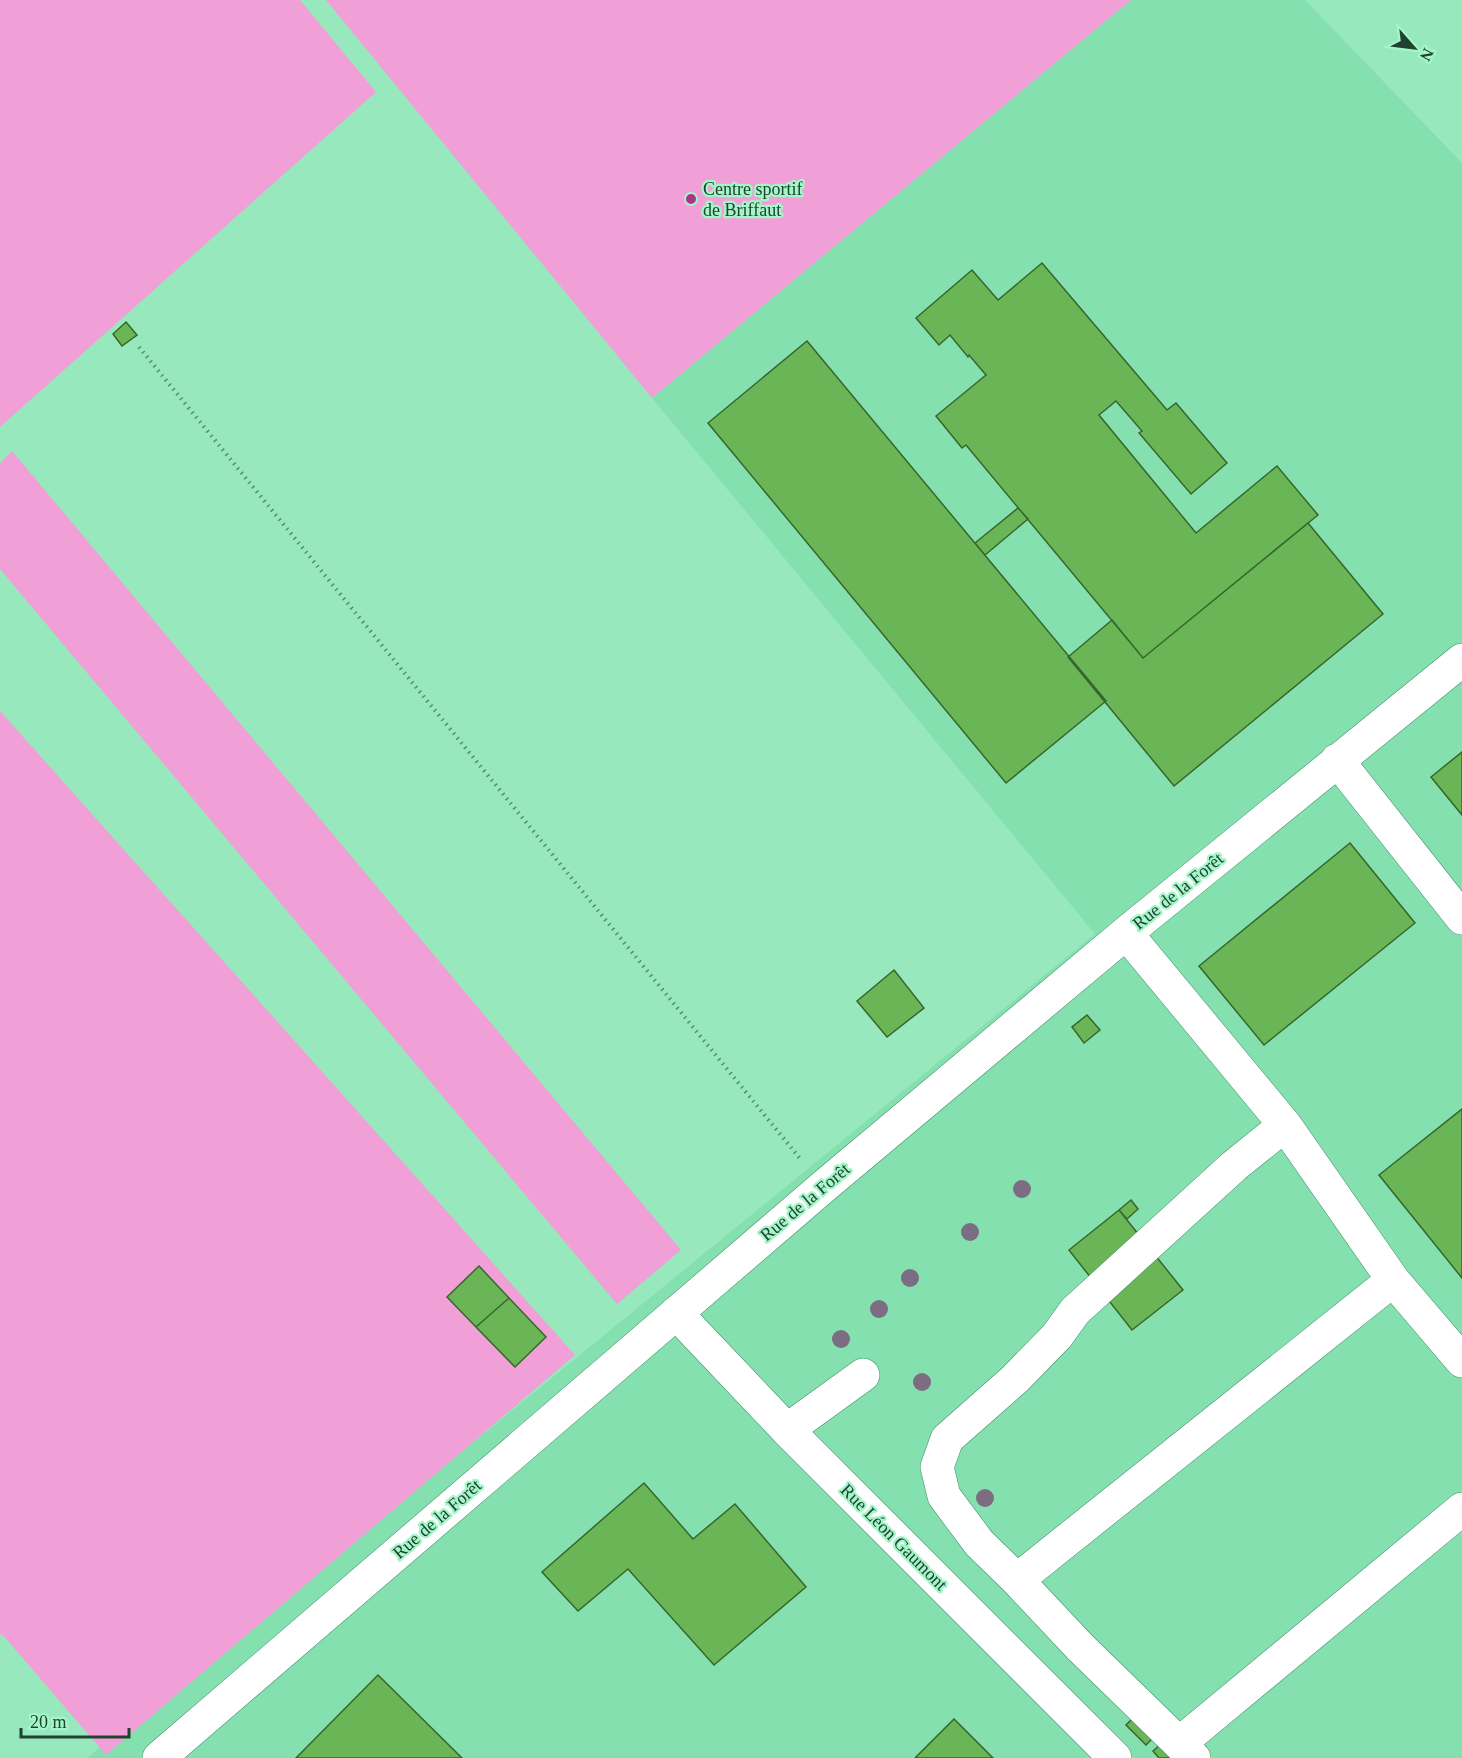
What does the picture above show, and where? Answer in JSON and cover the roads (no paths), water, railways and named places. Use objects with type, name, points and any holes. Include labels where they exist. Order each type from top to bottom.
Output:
[{"type":"street","name":"Rue de la Forêt","points":[[159,1758],[823,1187],[1126,933],[1462,660]]},
{"type":"street","points":[[1337,760],[1462,918]]},
{"type":"street","points":[[1126,933],[1285,1125],[1393,1280],[1462,1361]]},
{"type":"street","points":[[1285,1125],[1234,1166],[1075,1311],[1057,1336],[1015,1379],[947,1439],[937,1467],[944,1496],[979,1543],[1080,1647],[1187,1750],[1462,1509]]},
{"type":"street","points":[[1017,1580],[1393,1280]]},
{"type":"street","name":"Rue Léon Gaumont","points":[[676,1313],[787,1430],[1115,1758]]},
{"type":"street","points":[[787,1430],[863,1375]]},
{"type":"place","name":"Centre sportif de Briffaut","points":[[691,199]]}]
